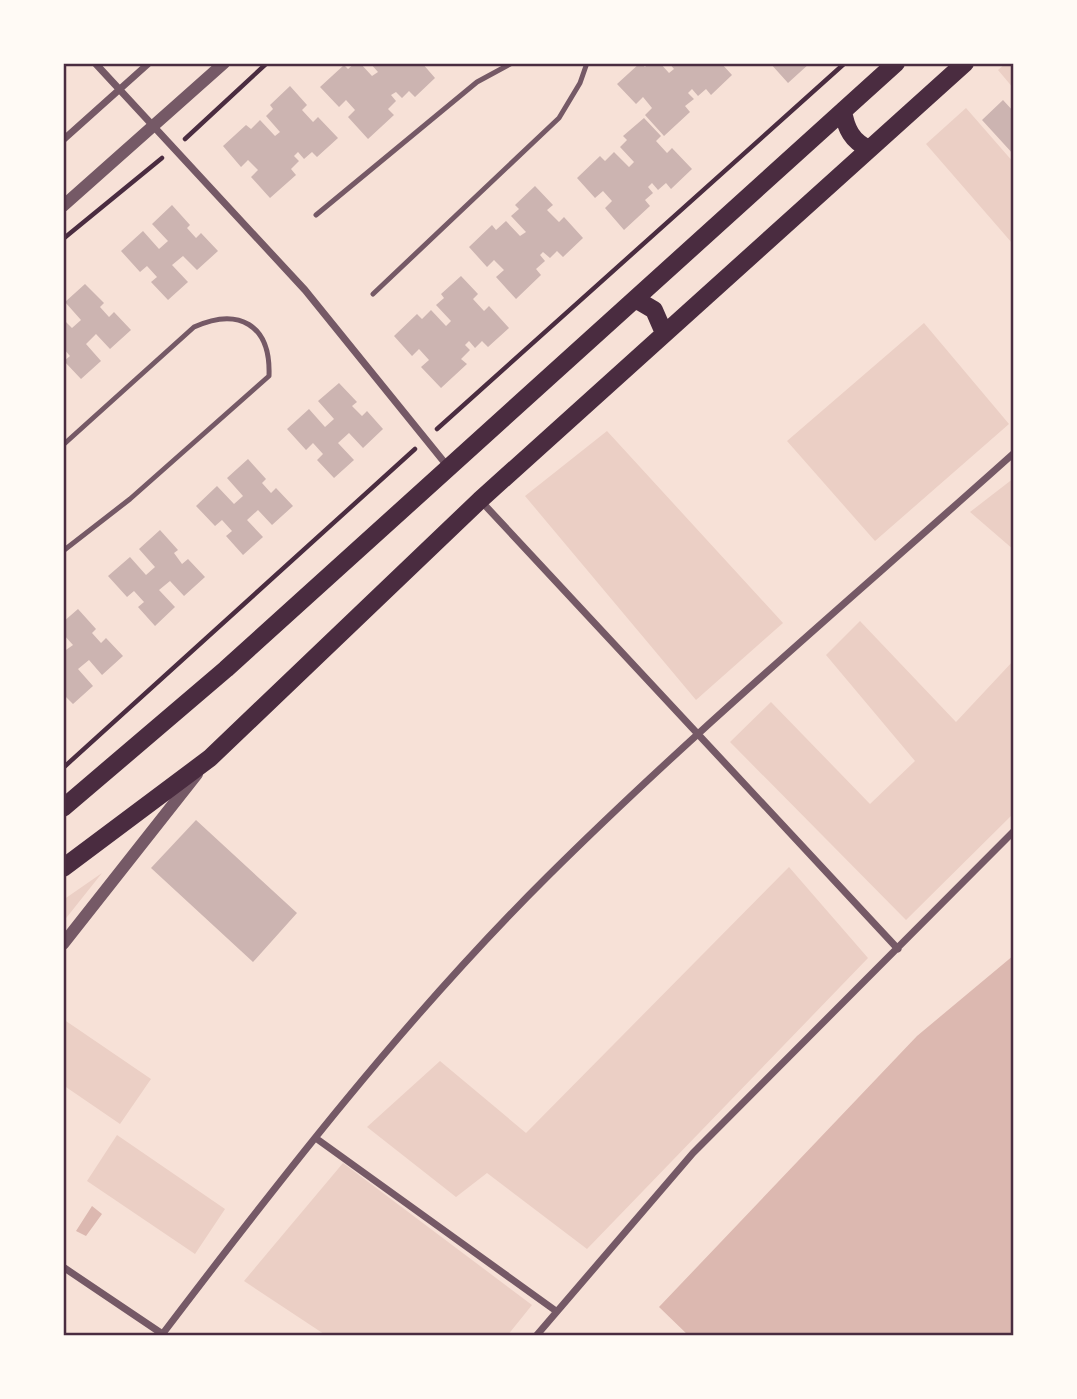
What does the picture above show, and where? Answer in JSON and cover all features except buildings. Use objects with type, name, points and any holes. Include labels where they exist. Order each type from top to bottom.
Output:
[{"type":"main road","points":[[63,807],[226,668],[638,300],[896,63]]},
{"type":"main road","points":[[63,868],[209,758],[480,500],[965,63]]},
{"type":"main road","points":[[843,111],[850,134],[859,144],[869,149]]},
{"type":"main road","points":[[638,300],[654,310],[664,333]]},
{"type":"street","points":[[95,63],[305,290],[449,468]]},
{"type":"street","points":[[63,140],[149,63]]},
{"type":"street","points":[[63,206],[224,63]]},
{"type":"street","points":[[63,1267],[162,1335],[410,1024],[546,877],[1014,453]]},
{"type":"street","points":[[480,500],[898,948]]},
{"type":"street","points":[[63,944],[209,758]]},
{"type":"street","points":[[536,1336],[693,1153],[1014,831]]},
{"type":"street","points":[[317,1139],[556,1311]]},
{"type":"lane","points":[[316,215],[477,82],[512,63]]},
{"type":"lane","points":[[373,294],[559,118],[580,83],[587,63]]},
{"type":"lane","points":[[63,445],[194,327],[215,318],[233,318],[252,326],[264,341],[270,362],[269,376],[130,499],[63,551]]},
{"type":"path","points":[[63,768],[845,63]]},
{"type":"shaded area","points":[[1006,63],[1014,63],[1014,89],[998,70]]},
{"type":"shaded area","points":[[966,108],[1014,163],[1012,243],[926,144]]},
{"type":"shaded area","points":[[924,323],[1009,424],[875,541],[787,441]]},
{"type":"shaded area","points":[[607,431],[783,623],[696,700],[525,496]]},
{"type":"shaded area","points":[[1014,478],[1014,550],[970,512]]},
{"type":"shaded area","points":[[860,621],[956,722],[1014,660],[1014,813],[906,920],[730,742],[771,702],[870,804],[915,761],[826,655]]},
{"type":"shaded area","points":[[789,867],[868,958],[587,1249],[487,1173],[456,1197],[367,1127],[440,1061],[526,1133]]},
{"type":"shaded area","points":[[102,873],[63,922],[63,900]]},
{"type":"shaded area","points":[[1014,955],[1014,1336],[689,1336],[659,1307],[917,1036]]},
{"type":"shaded area","points":[[63,1019],[151,1079],[120,1124],[63,1085]]},
{"type":"shaded area","points":[[117,1135],[225,1209],[195,1254],[87,1181]]},
{"type":"shaded area","points":[[343,1163],[532,1305],[507,1336],[327,1336],[244,1281]]},
{"type":"shaded area","points":[[92,1206],[102,1214],[86,1236],[76,1231]]}]
